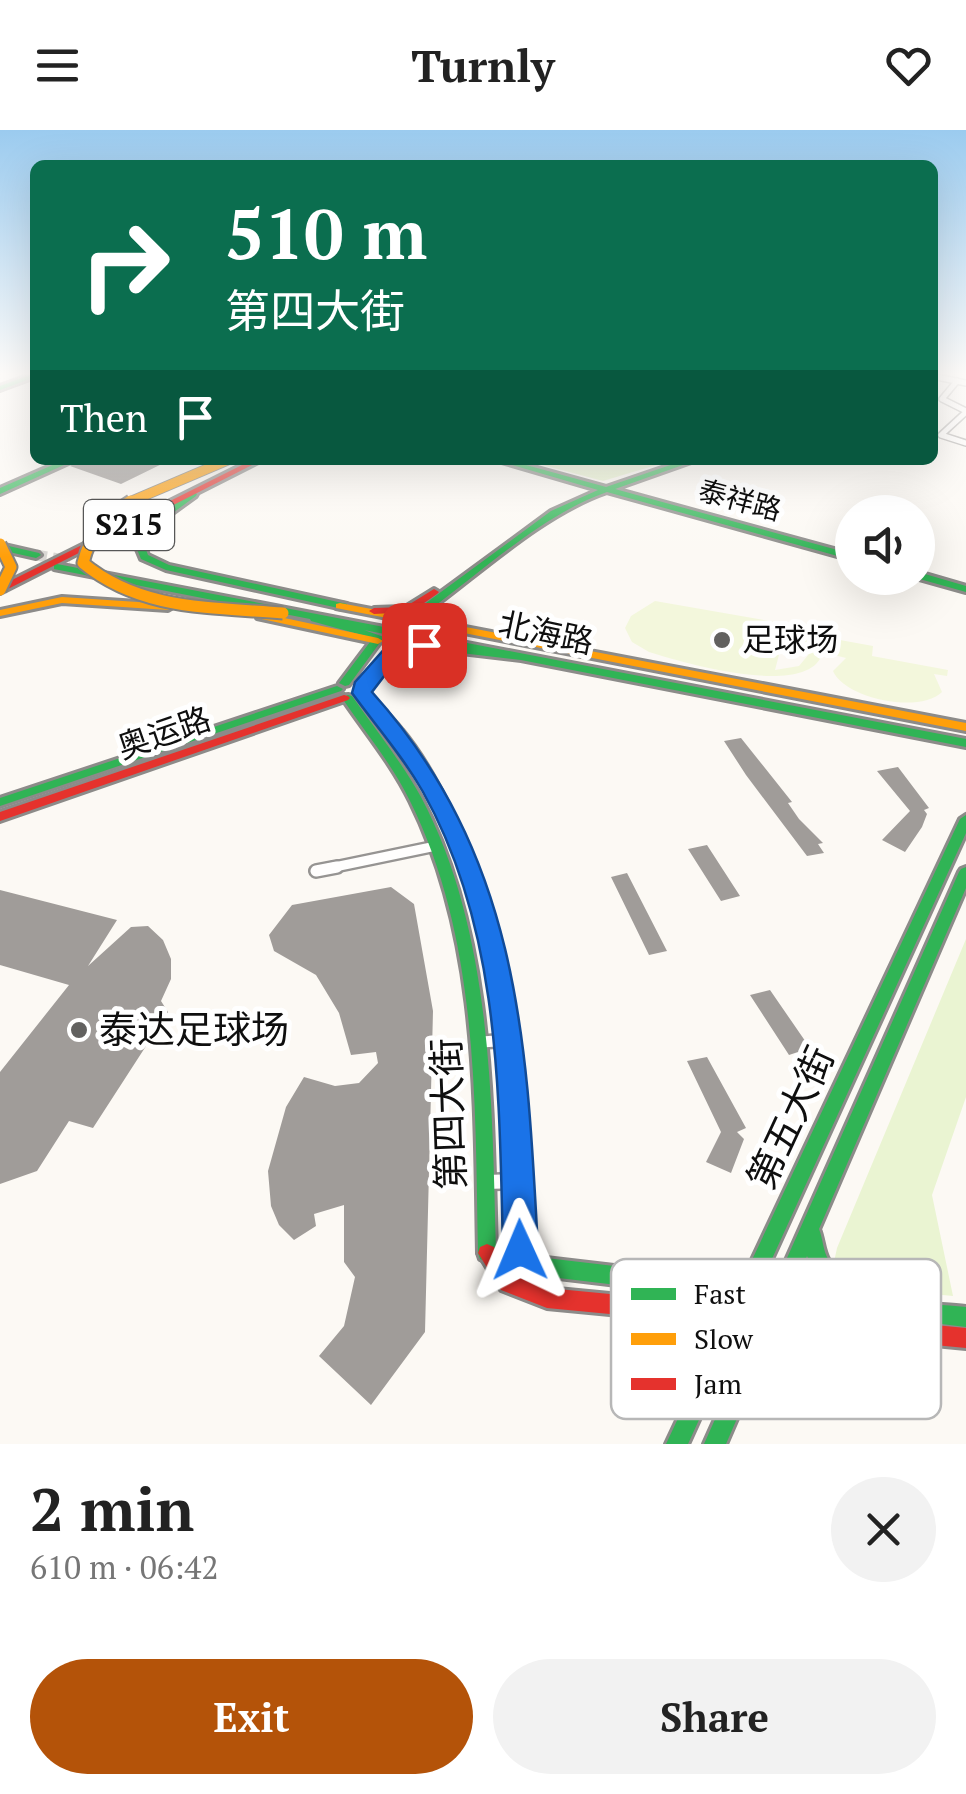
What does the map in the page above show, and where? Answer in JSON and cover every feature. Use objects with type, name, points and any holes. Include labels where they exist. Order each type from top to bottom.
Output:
[{"type":"main road","points":[[0,491],[60,465]]},
{"type":"main road","points":[[217,465],[104,518],[84,539],[83,563],[102,583],[139,596],[407,632]]},
{"type":"main road","name":"S215","points":[[0,579],[229,465]]},
{"type":"main road","name":"S215","points":[[0,590],[248,465]]},
{"type":"main road","name":"泰祥路","points":[[519,465],[605,487]]},
{"type":"main road","name":"泰祥路","points":[[529,465],[835,550]]},
{"type":"main road","points":[[364,610],[393,612],[414,606],[522,526],[605,487],[666,465]]},
{"type":"main road","points":[[478,633],[436,619],[430,605],[539,522],[605,487],[677,465]]},
{"type":"main road","points":[[192,494],[141,530],[135,544],[142,556],[166,567],[342,606]]},
{"type":"main road","points":[[0,546],[11,567],[0,590]]},
{"type":"main road","points":[[0,546],[30,558],[0,556]]},
{"type":"main road","name":"北海路","points":[[966,726],[933,728],[520,657],[349,618],[63,564],[364,610],[933,728],[966,742]]},
{"type":"main road","points":[[935,578],[966,586]]},
{"type":"main road","points":[[0,613],[44,600],[86,599],[254,614],[366,634],[378,642]]},
{"type":"main road","points":[[315,619],[373,634],[378,642]]},
{"type":"main road","points":[[350,691],[378,642]]},
{"type":"main road","points":[[350,691],[395,649],[409,644],[520,657]]},
{"type":"main road","name":"奥运路","points":[[0,802],[350,691]]},
{"type":"main road","name":"奥运路","points":[[0,818],[350,691]]},
{"type":"main road","name":"第四大街","points":[[350,691],[410,792],[439,852],[463,926],[482,1042],[486,1182],[483,1233],[487,1255],[508,1284],[547,1298],[611,1304]]},
{"type":"main road","name":"第四大街","points":[[350,691],[410,752],[463,854],[480,898],[500,977],[510,1040],[520,1181],[520,1250],[539,1268],[611,1277]]},
{"type":"main road","name":"第五大街","points":[[763,1259],[966,820]]},
{"type":"main road","name":"第五大街","points":[[797,1259],[966,872]]},
{"type":"main road","points":[[814,1220],[816,1259]]},
{"type":"main road","points":[[941,1315],[966,1317]]},
{"type":"main road","name":"第四大街","points":[[941,1336],[966,1338]]},
{"type":"main road","name":"第五大街","points":[[677,1444],[689,1419]]},
{"type":"main road","name":"第五大街","points":[[715,1444],[726,1419]]},
{"type":"street","points":[[942,434],[966,443]]},
{"type":"street","points":[[316,871],[439,852],[463,854]]},
{"type":"street","points":[[474,980],[500,977]]},
{"type":"street","points":[[482,1042],[510,1040]]},
{"type":"street","points":[[486,1182],[520,1181]]},
{"type":"green space","points":[[543,465],[656,465],[603,481]]},
{"type":"green space","points":[[655,601],[810,628],[809,635],[819,645],[821,657],[810,669],[791,675],[713,669],[649,652],[632,642],[625,628],[631,616]],"holes":[[[785,632],[804,642],[809,654],[799,666],[775,670]]]},
{"type":"green space","points":[[840,640],[873,646],[872,656],[948,670],[947,676],[934,674],[942,692],[931,699],[901,702],[852,689],[833,671],[846,658],[834,655]]},
{"type":"green space","points":[[966,939],[966,1097],[932,1195],[953,1296],[941,1295],[941,1259],[835,1259]]},
{"type":"building","points":[[72,465],[160,465],[121,484]]},
{"type":"building","points":[[741,738],[792,802],[788,803],[799,819],[823,843],[818,844],[824,853],[807,856],[746,775],[724,741]]},
{"type":"building","points":[[898,767],[929,808],[924,810],[927,814],[922,827],[905,852],[882,840],[910,811],[877,771]]},
{"type":"building","points":[[707,845],[740,896],[721,901],[688,849]]},
{"type":"building","points":[[627,873],[667,951],[649,955],[611,877]]},
{"type":"building","points":[[391,887],[414,904],[433,1011],[425,1332],[371,1405],[319,1356],[344,1326],[355,1277],[344,1262],[344,1205],[314,1214],[316,1226],[294,1240],[279,1225],[271,1206],[268,1171],[286,1107],[304,1077],[335,1086],[359,1083],[378,1063],[376,1052],[351,1055],[339,1013],[316,975],[274,951],[269,935],[292,905]]},
{"type":"building","name":"泰达足球场","points":[[0,890],[117,920],[88,966],[131,927],[148,926],[163,940],[171,959],[171,979],[161,1001],[168,1012],[93,1128],[69,1121],[37,1171],[0,1184],[0,1072],[69,985],[0,965]]},
{"type":"building","points":[[770,990],[810,1048],[789,1055],[750,995]]},
{"type":"building","points":[[707,1057],[746,1128],[737,1132],[744,1139],[731,1173],[706,1162],[721,1132],[687,1061]]},
{"type":"tunnel","points":[[36,555],[70,561]]},
{"type":"traffic: fast","points":[[0,491],[60,465]]},
{"type":"traffic: fast","points":[[517,465],[835,552]]},
{"type":"traffic: fast","points":[[462,628],[436,619],[430,605],[554,513],[588,496],[678,465]]},
{"type":"traffic: fast","points":[[193,494],[136,535],[144,557],[166,567],[343,606]]},
{"type":"traffic: fast","points":[[0,547],[36,555]]},
{"type":"traffic: fast","points":[[57,567],[966,743]]},
{"type":"traffic: fast","points":[[935,580],[966,589]]},
{"type":"traffic: fast","points":[[315,619],[379,637],[345,683]]},
{"type":"traffic: fast","points":[[362,686],[395,649],[409,644],[520,657]]},
{"type":"traffic: fast","points":[[0,802],[337,689]]},
{"type":"traffic: fast","points":[[348,698],[415,798],[459,922],[470,976],[482,1084],[487,1253]]},
{"type":"traffic: fast","points":[[763,1259],[966,819]]},
{"type":"traffic: fast","points":[[796,1259],[966,872]]},
{"type":"traffic: fast","points":[[518,1125],[516,1204],[523,1243],[530,1257],[542,1267],[611,1275]]},
{"type":"traffic: fast","points":[[812,1235],[818,1259]]},
{"type":"traffic: fast","points":[[941,1314],[966,1317]]},
{"type":"traffic: fast","points":[[677,1444],[689,1419]]},
{"type":"traffic: fast","points":[[715,1444],[726,1419]]},
{"type":"traffic: slow","points":[[215,465],[162,485],[118,509],[88,542],[83,563],[103,580],[151,600],[283,613]]},
{"type":"traffic: slow","points":[[0,544],[11,567],[0,590]]},
{"type":"traffic: slow","points":[[0,613],[62,600],[168,607]]},
{"type":"traffic: slow","points":[[340,606],[966,727]]},
{"type":"traffic: slow","points":[[261,616],[378,641]]},
{"type":"traffic: jam","points":[[0,590],[248,465]]},
{"type":"traffic: jam","points":[[374,611],[407,610],[434,592]]},
{"type":"traffic: jam","points":[[362,693],[399,734],[431,782],[458,836],[479,893],[507,1012],[518,1125]]},
{"type":"traffic: jam","points":[[0,817],[344,698]]},
{"type":"traffic: jam","points":[[487,1253],[508,1283],[547,1298],[611,1304]]},
{"type":"traffic: jam","points":[[941,1336],[966,1338]]},
{"type":"place","name":"足球场","points":[[722,640]]},
{"type":"place","name":"泰达足球场","points":[[79,1030]]},
{"type":"route","points":[[424,645],[409,644],[395,649],[362,686],[362,693],[395,730],[436,794],[474,878],[490,931],[513,1065],[520,1250]]}]
